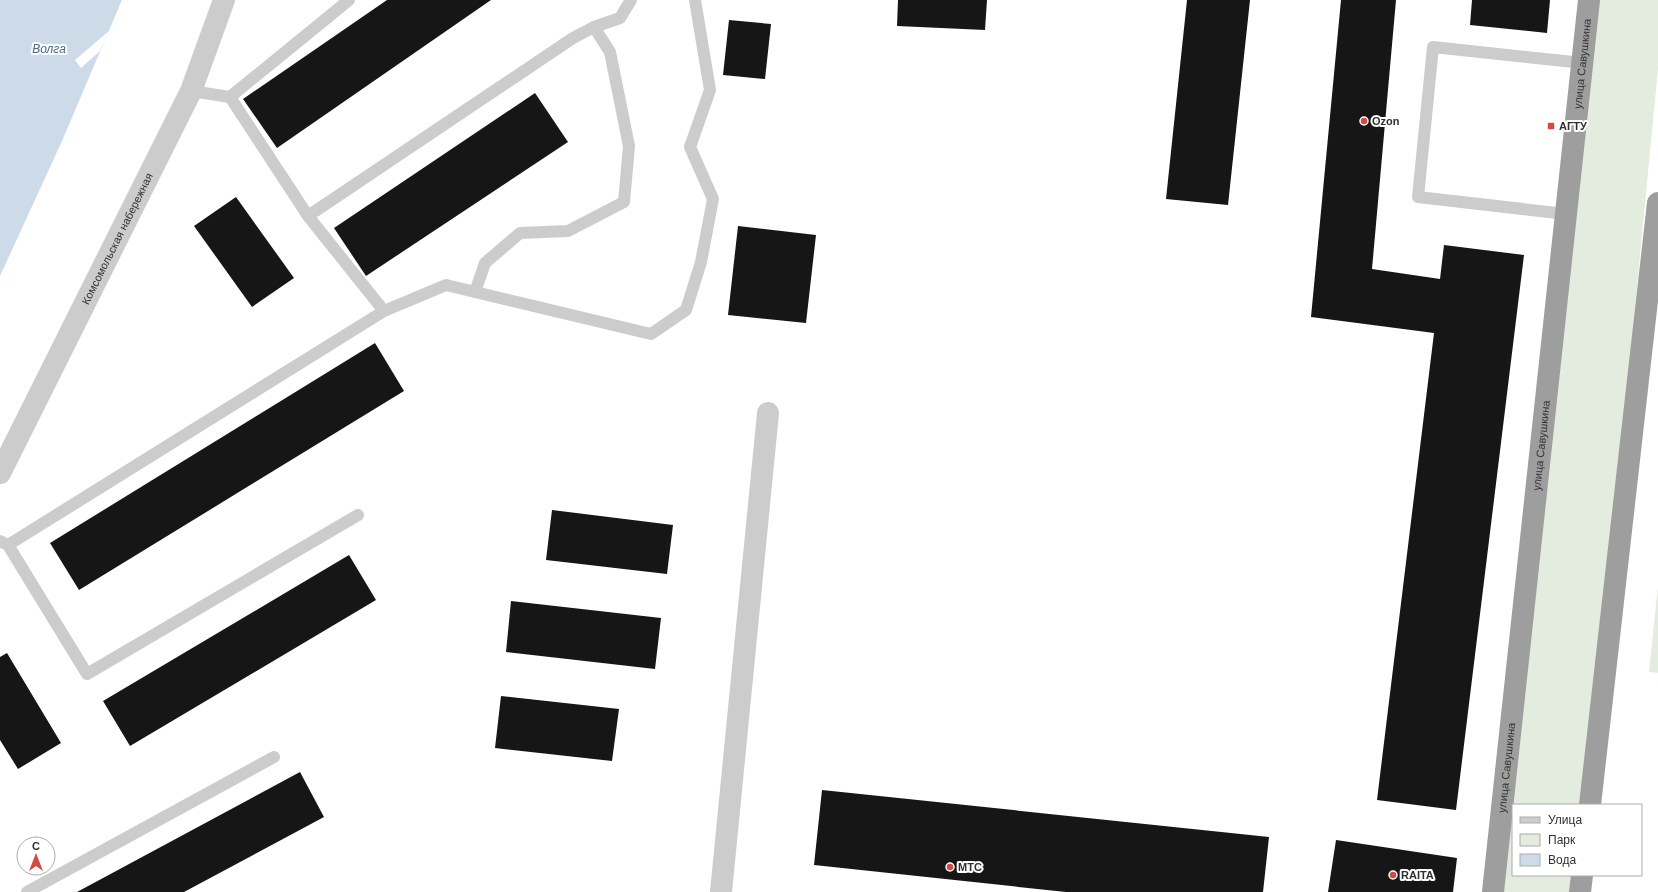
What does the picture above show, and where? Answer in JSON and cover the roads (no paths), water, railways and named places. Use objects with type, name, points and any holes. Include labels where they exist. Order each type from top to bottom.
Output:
[{"type":"highway","name":"улица Савушкина","points":[[1493,892],[1590,0]]},
{"type":"highway","points":[[1590,804],[1658,203]]},
{"type":"highway","points":[[1580,892],[1582,876]]},
{"type":"street","name":"Комсомольская набережная","points":[[0,473],[191,91],[224,0]]},
{"type":"street","points":[[721,892],[768,412]]},
{"type":"lane","points":[[191,91],[230,97],[349,0]]},
{"type":"lane","points":[[308,216],[572,38],[594,27],[620,18],[631,0]]},
{"type":"lane","points":[[358,516],[87,674],[4,543],[384,311],[446,285],[651,334],[686,310],[701,262],[713,198],[690,147],[710,90],[695,0]]},
{"type":"lane","points":[[475,292],[485,264],[520,233],[568,231],[624,202],[629,146],[610,52],[594,27]]},
{"type":"lane","points":[[1566,214],[1418,197],[1433,46],[1583,63]]},
{"type":"lane","points":[[230,97],[308,216],[384,311]]},
{"type":"lane","points":[[27,892],[274,757]]},
{"type":"water","name":"Волга","points":[[0,0],[122,0],[62,141],[0,276]]},
{"type":"place","name":"Ozon","points":[[1364,121]]},
{"type":"place","name":"АГТУ","points":[[1551,126]]},
{"type":"place","name":"МТС","points":[[950,867]]},
{"type":"place","name":"RAITA","points":[[1393,875]]}]
